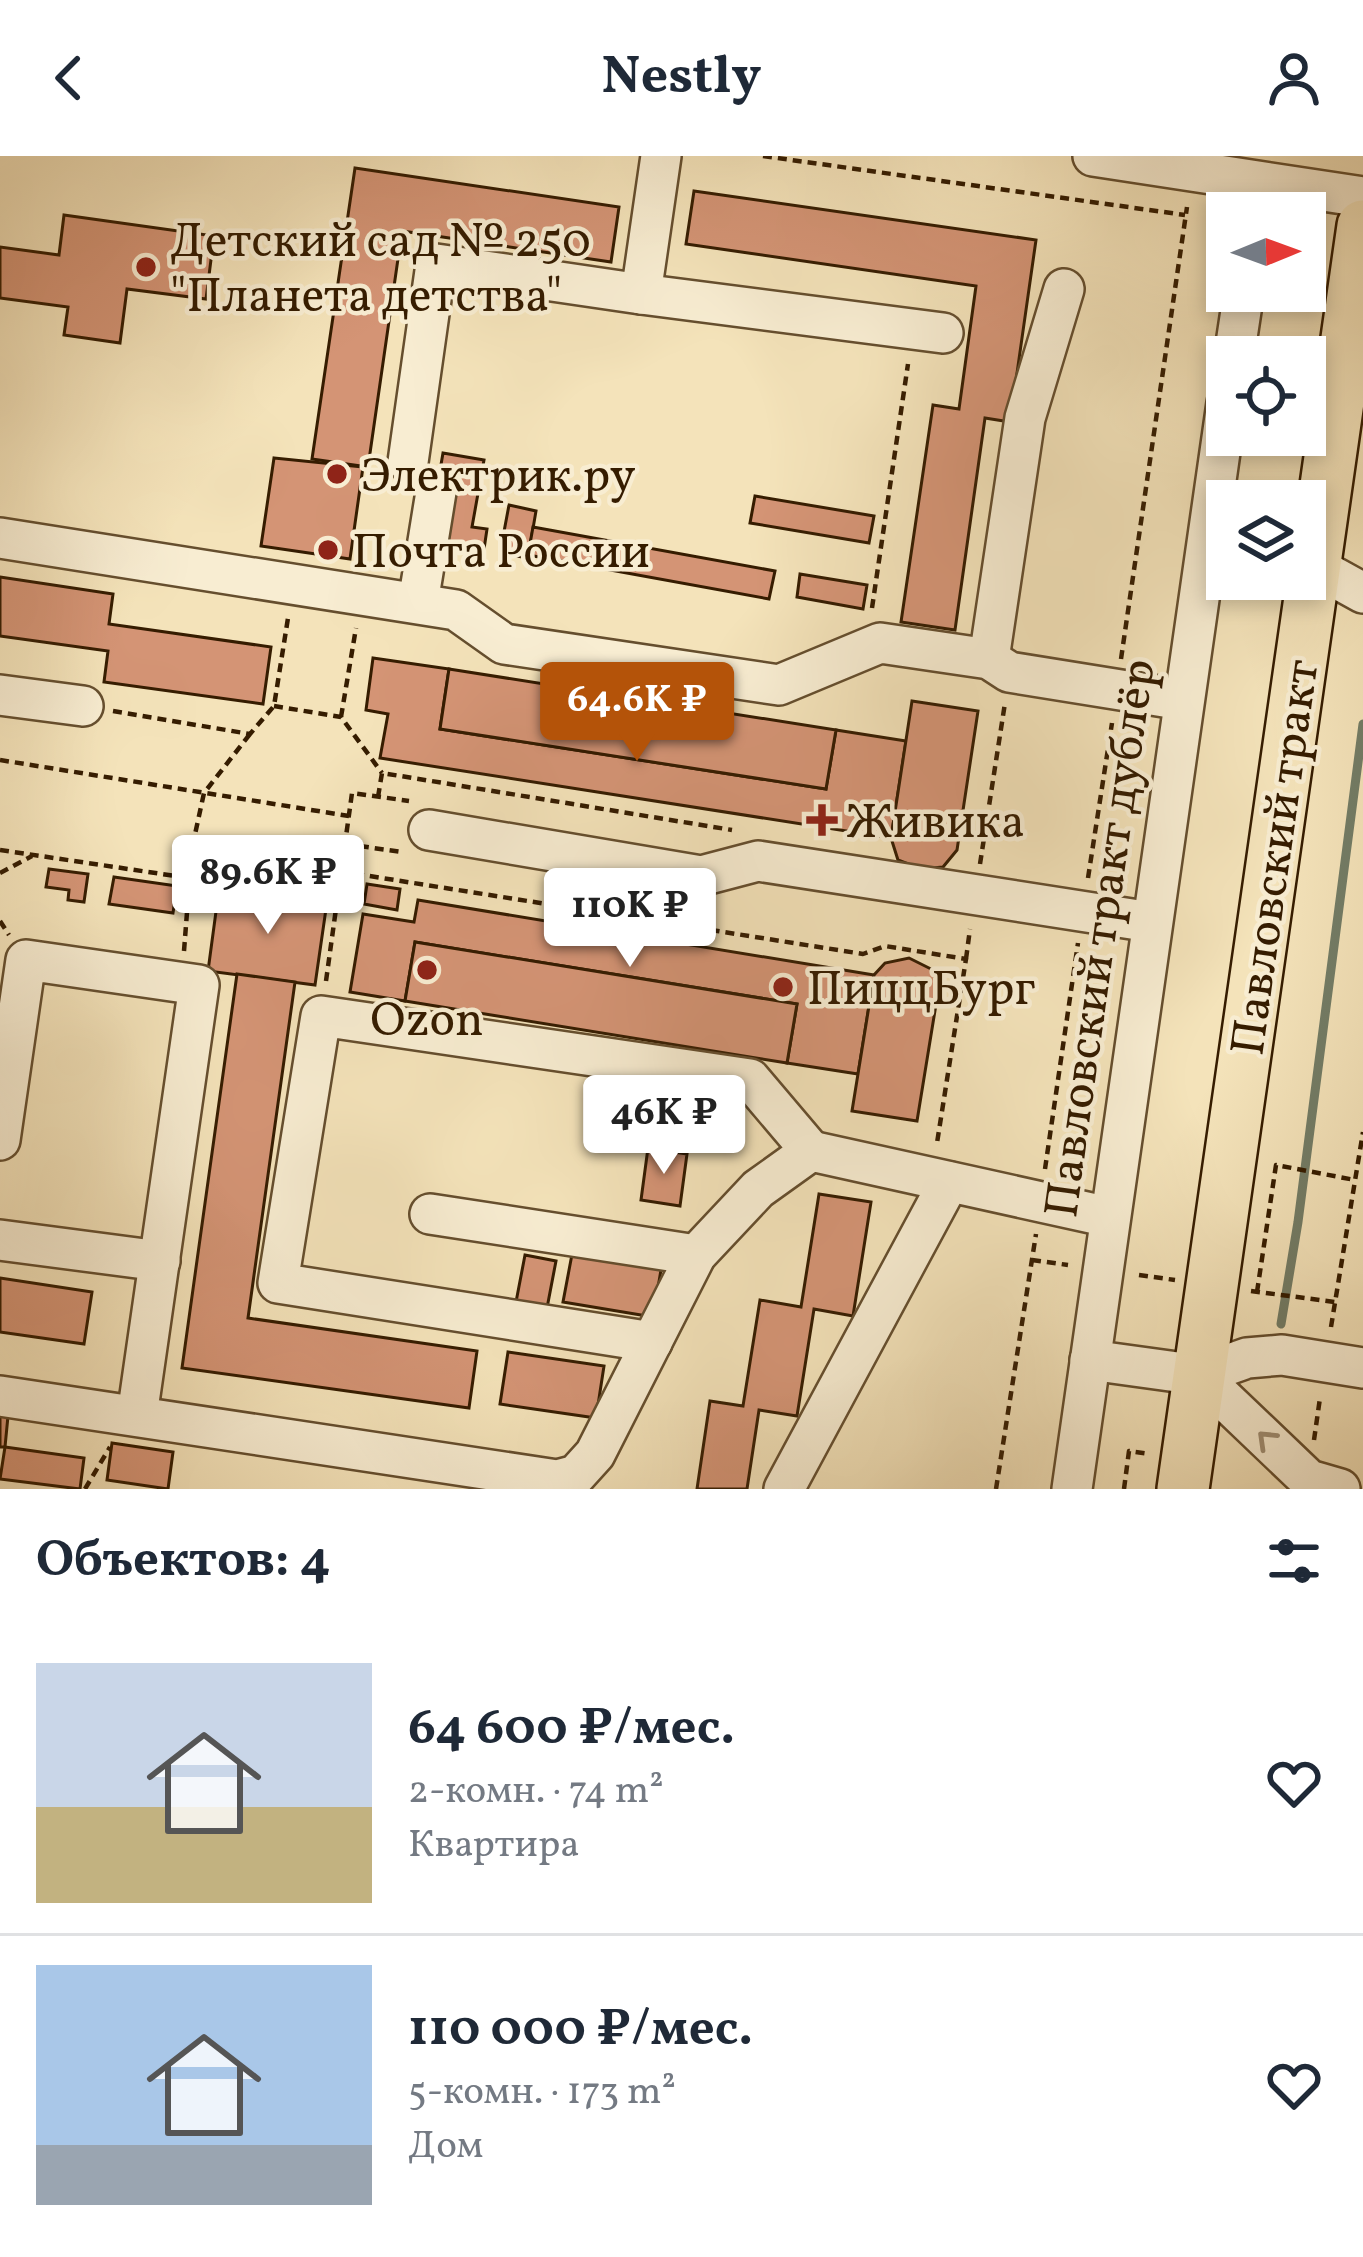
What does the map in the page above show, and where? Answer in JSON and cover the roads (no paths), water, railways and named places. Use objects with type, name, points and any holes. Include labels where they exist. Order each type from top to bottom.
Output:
[{"type":"main road","name":"Павловский тракт","points":[[1326,483],[1363,226]]},
{"type":"main road","name":"Павловский тракт","points":[[1183,1489],[1309,600]]},
{"type":"street","points":[[641,294],[661,156]]},
{"type":"street","points":[[1093,156],[1363,197]]},
{"type":"street","points":[[408,462],[436,264],[928,331]]},
{"type":"street","points":[[999,666],[1024,418],[1064,289]]},
{"type":"street","name":"Павловский тракт дублёр","points":[[1072,1489],[1219,456]]},
{"type":"street","points":[[418,604],[436,492]]},
{"type":"street","points":[[0,538],[456,610],[504,644],[778,685],[880,643],[1183,700]]},
{"type":"street","points":[[1326,573],[1363,593]]},
{"type":"street","points":[[0,694],[83,706]]},
{"type":"street","points":[[414,828],[701,875],[758,861],[1150,922]]},
{"type":"street","points":[[0,1140],[26,960],[199,986],[133,1415]]},
{"type":"street","points":[[652,1342],[278,1283],[321,1016],[749,1079],[811,1151],[1109,1217]]},
{"type":"street","points":[[0,1396],[557,1480],[576,1475],[595,1454],[696,1255],[758,1189],[811,1151]]},
{"type":"street","points":[[784,1489],[940,1180]]},
{"type":"street","points":[[430,1214],[696,1255]]},
{"type":"street","points":[[0,1240],[160,1261]]},
{"type":"street","points":[[1090,1360],[1199,1375],[1247,1358],[1282,1355],[1344,1365]]},
{"type":"street","points":[[1199,1375],[1324,1485]]},
{"type":"waterway","points":[[1281,1324],[1363,724]]},
{"type":"place","name":"Детский сад № 250 \"Планета детства\"","points":[[146,267]]},
{"type":"place","name":"Электрик.ру","points":[[337,474]]},
{"type":"place","name":"Почта России","points":[[328,550]]},
{"type":"place","name":"Живика","points":[[822,820]]},
{"type":"place","name":"Ozon","points":[[427,970]]},
{"type":"place","name":"ПиццБург","points":[[783,987]]}]
